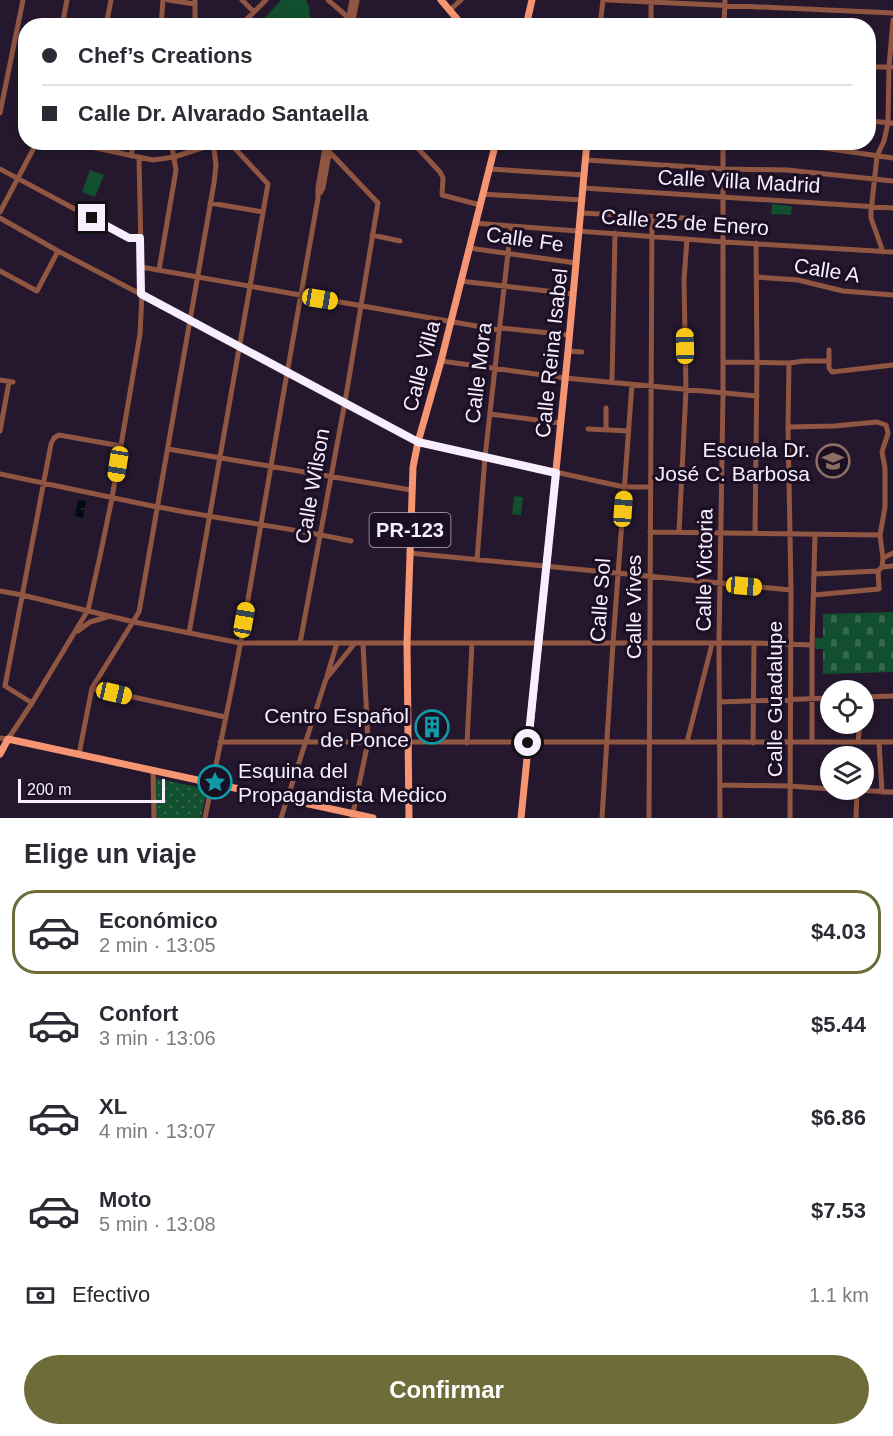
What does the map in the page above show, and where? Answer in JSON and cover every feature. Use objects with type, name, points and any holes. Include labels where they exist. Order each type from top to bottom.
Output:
[{"type":"main road","points":[[441,0],[456,18]]},
{"type":"main road","points":[[528,18],[532,0]]},
{"type":"main road","name":"Calle Villa","points":[[409,818],[407,643],[412,467],[494,150]]},
{"type":"main road","name":"Calle Reina Isabel","points":[[521,818],[586,150]]},
{"type":"main road","points":[[0,754],[4,739],[288,799],[352,816],[374,818]]},
{"type":"street","points":[[19,18],[23,0]]},
{"type":"street","points":[[64,18],[67,0]]},
{"type":"street","points":[[108,18],[111,0]]},
{"type":"street","points":[[162,18],[163,0]]},
{"type":"street","points":[[168,0],[195,2],[195,18]]},
{"type":"street","points":[[242,0],[254,12]]},
{"type":"street","points":[[248,18],[266,0]]},
{"type":"street","points":[[329,0],[348,18]]},
{"type":"street","points":[[351,18],[352,0]]},
{"type":"street","points":[[352,18],[357,0]]},
{"type":"street","points":[[450,10],[461,0]]},
{"type":"street","points":[[602,18],[605,0],[725,3],[893,13]]},
{"type":"street","points":[[651,1],[651,18]]},
{"type":"street","points":[[724,18],[725,3]]},
{"type":"street","points":[[883,252],[871,218],[871,206],[877,156],[890,123],[893,20]]},
{"type":"street","points":[[0,113],[18,25]]},
{"type":"street","points":[[0,212],[34,150]]},
{"type":"street","points":[[108,150],[153,160],[174,157],[194,150]]},
{"type":"street","points":[[132,150],[132,156]]},
{"type":"street","points":[[159,270],[176,170],[173,150]]},
{"type":"street","points":[[78,754],[92,688],[140,612],[210,203],[216,165],[214,150]]},
{"type":"street","points":[[189,633],[268,184],[236,150]]},
{"type":"street","points":[[205,818],[240,643],[300,296],[318,198],[322,188],[327,150]]},
{"type":"street","name":"Calle Wilson","points":[[300,643],[345,402],[378,203],[330,150]]},
{"type":"street","points":[[420,150],[440,171],[443,178],[442,195],[480,205]]},
{"type":"street","name":"Calle Victoria","points":[[720,818],[723,150]]},
{"type":"street","points":[[836,150],[893,158]]},
{"type":"street","points":[[4,739],[32,703],[88,610],[112,498],[140,334],[140,158]]},
{"type":"street","points":[[586,160],[723,169],[787,170],[893,181]]},
{"type":"street","points":[[0,169],[129,238],[140,238]]},
{"type":"street","points":[[489,169],[584,175]]},
{"type":"street","name":"Calle Villa Madrid","points":[[583,188],[893,208]]},
{"type":"street","points":[[482,194],[582,200]]},
{"type":"street","points":[[210,203],[263,212]]},
{"type":"street","points":[[581,213],[703,219]]},
{"type":"street","name":"Calle Vives","points":[[649,818],[652,217]]},
{"type":"street","points":[[0,218],[418,442],[624,487],[650,487]]},
{"type":"street","name":"Calle 25 de Enero","points":[[475,223],[893,252]]},
{"type":"street","name":"Calle Mora","points":[[477,560],[485,457],[512,226]]},
{"type":"street","points":[[612,382],[615,233]]},
{"type":"street","points":[[372,235],[399,241]]},
{"type":"street","points":[[679,532],[686,390],[684,280],[687,239]]},
{"type":"street","points":[[755,533],[756,243]]},
{"type":"street","name":"Calle Fe","points":[[469,248],[576,263]]},
{"type":"street","points":[[0,271],[37,291],[58,251]]},
{"type":"street","points":[[141,267],[451,322],[569,335]]},
{"type":"street","name":"Calle A","points":[[756,277],[798,280],[843,291],[893,295]]},
{"type":"street","points":[[460,281],[573,294]]},
{"type":"street","points":[[829,350],[829,368],[832,372],[893,364]]},
{"type":"street","points":[[568,351],[582,352]]},
{"type":"street","points":[[441,361],[565,378],[757,396]]},
{"type":"street","points":[[723,362],[829,361]]},
{"type":"street","name":"Calle Guadalupe","points":[[789,363],[790,818]]},
{"type":"street","points":[[0,380],[11,382],[0,431]]},
{"type":"street","name":"Calle Sol","points":[[602,818],[632,384]]},
{"type":"street","points":[[606,408],[606,429]]},
{"type":"street","points":[[490,414],[560,423]]},
{"type":"street","points":[[788,427],[877,422],[886,426],[888,433],[882,452],[885,468],[885,507],[880,535],[883,558],[879,589],[814,595]]},
{"type":"street","points":[[588,429],[629,430]]},
{"type":"street","points":[[32,703],[5,686],[51,444],[59,435],[120,446]]},
{"type":"street","points":[[168,449],[411,490]]},
{"type":"street","points":[[0,474],[210,517],[351,541]]},
{"type":"street","points":[[650,532],[880,535]]},
{"type":"street","points":[[812,742],[815,534]]},
{"type":"street","points":[[409,553],[791,590]]},
{"type":"street","points":[[883,558],[893,553]]},
{"type":"street","points":[[815,574],[893,566]]},
{"type":"street","points":[[0,591],[111,617],[240,643],[812,645]]},
{"type":"street","points":[[75,633],[90,622],[111,617]]},
{"type":"street","points":[[281,818],[337,643]]},
{"type":"street","points":[[326,679],[355,643]]},
{"type":"street","points":[[352,816],[368,742],[363,643]]},
{"type":"street","points":[[467,743],[472,643]]},
{"type":"street","points":[[687,742],[712,644]]},
{"type":"street","points":[[753,743],[754,644]]},
{"type":"street","points":[[92,688],[225,717]]},
{"type":"street","points":[[874,697],[893,696]]},
{"type":"street","points":[[719,702],[820,698]]},
{"type":"street","points":[[858,742],[859,734]]},
{"type":"street","points":[[220,742],[893,742]]},
{"type":"street","points":[[879,742],[882,792]]},
{"type":"street","points":[[153,772],[154,818]]},
{"type":"street","points":[[720,785],[820,788]]},
{"type":"street","points":[[874,791],[893,792]]},
{"type":"street","points":[[856,818],[857,800]]},
{"type":"green space","points":[[281,0],[306,0],[309,7],[310,18],[265,18]]},
{"type":"green space","points":[[90,170],[104,175],[95,197],[82,192]]},
{"type":"green space","points":[[772,204],[792,206],[791,215],[771,214]]},
{"type":"green space","points":[[514,496],[523,497],[521,515],[512,514]]},
{"type":"green space","points":[[893,612],[893,672],[823,674],[823,649],[815,649],[815,638],[823,638],[823,614]]},
{"type":"green space","points":[[155,778],[207,789],[201,818],[156,818]]},
{"type":"water","points":[[78,500],[86,501],[83,518],[75,516]]},
{"type":"place","name":"Escuela Dr. José C. Barbosa","points":[[833,461]]},
{"type":"place","name":"Centro Español de Ponce","points":[[432,727]]},
{"type":"place","name":"Esquina del Propagandista Medico","points":[[215,782]]},
{"type":"route","points":[[92,218],[129,238],[140,238],[141,294],[190,321],[418,442],[556,473],[528,743]]}]
